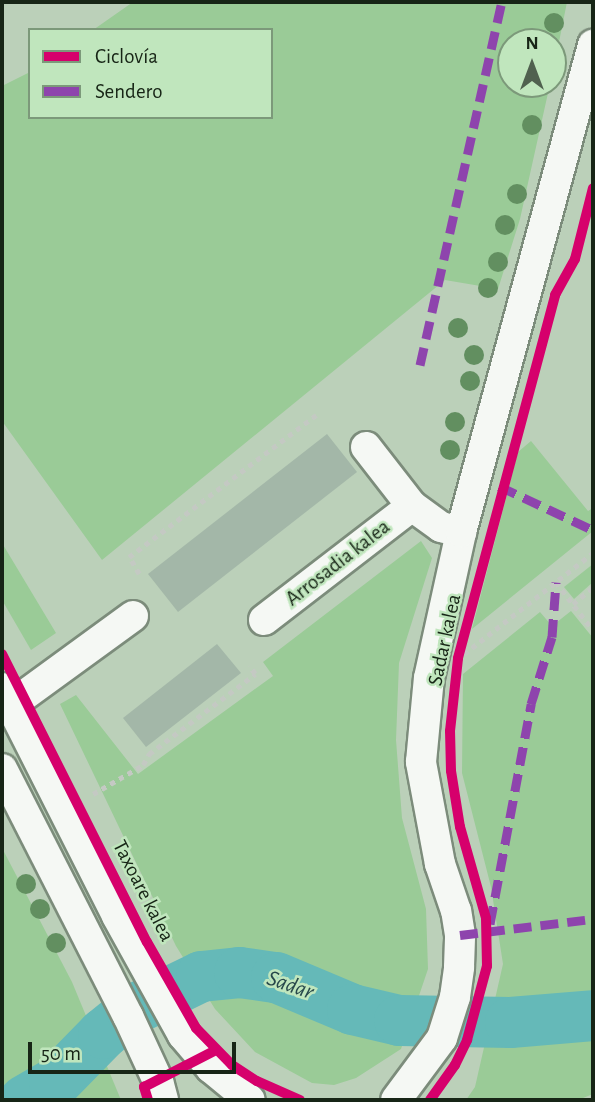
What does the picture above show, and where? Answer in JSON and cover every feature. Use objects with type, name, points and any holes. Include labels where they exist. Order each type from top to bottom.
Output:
[{"type":"street","name":"Sadar kalea","points":[[396,1100],[442,1038],[455,997],[459,967],[460,935],[456,911],[440,864],[421,762],[429,678],[461,532],[593,45]]},
{"type":"street","name":"Arrosadia kalea","points":[[366,447],[412,506],[441,527],[461,532]]},
{"type":"street","name":"Arrosadia kalea","points":[[264,620],[412,506]]},
{"type":"street","points":[[6,696],[133,616]]},
{"type":"street","name":"Taxoare kalea","points":[[6,696],[135,949],[183,1035],[211,1068],[250,1100]]},
{"type":"street","points":[[2,769],[146,1052],[163,1100]]},
{"type":"path","points":[[139,575],[129,557],[316,415]]},
{"type":"path","points":[[458,658],[593,553]]},
{"type":"path","points":[[556,582],[593,629]]},
{"type":"path","points":[[573,604],[593,587]]},
{"type":"path","points":[[93,794],[143,765],[149,754],[255,674],[249,666]]},
{"type":"green space","points":[[133,2],[567,2],[562,28],[497,28],[497,98],[547,98],[520,219],[498,289],[445,280],[102,560],[2,421],[2,86],[28,73],[28,119],[273,119],[273,28],[96,28]]},
{"type":"green space","points":[[531,441],[588,511],[593,508],[593,531],[472,629],[518,452]]},
{"type":"green space","points":[[421,541],[432,558],[399,663],[396,740],[402,818],[426,909],[428,969],[401,1049],[356,1078],[334,1085],[312,1083],[255,1052],[215,1009],[176,946],[60,704],[76,695],[138,774],[273,676],[263,662]]},
{"type":"green space","points":[[2,543],[56,633],[31,650],[2,600]]},
{"type":"green space","points":[[593,564],[593,582],[574,599],[564,587]]},
{"type":"green space","points":[[571,611],[593,638],[593,1094],[578,1100],[466,1100],[475,1087],[503,964],[491,887],[462,773],[463,674],[540,612],[552,626]]},
{"type":"green space","points":[[2,848],[72,982],[121,1100],[2,1100]]},
{"type":"building","points":[[327,434],[357,472],[178,612],[148,574]]},
{"type":"building","points":[[217,644],[241,673],[146,747],[123,718]]},
{"type":"waterway","name":"Sadar","points":[[24,1100],[54,1083],[103,1033],[131,1010],[201,976],[239,972],[276,977],[352,1009],[399,1020],[510,1022],[593,1015]]},
{"type":"marked path","points":[[420,365],[502,2]]},
{"type":"marked path","points":[[499,486],[593,530]]},
{"type":"marked path","points":[[490,924],[531,704],[552,637],[556,582]]},
{"type":"marked path","points":[[460,935],[593,919]]},
{"type":"cycle path","points":[[430,1100],[455,1065],[467,1040],[487,966],[486,918],[460,827],[451,771],[450,731],[458,658],[555,295],[575,259],[593,188]]},
{"type":"cycle path","points":[[2,654],[147,942],[196,1028],[232,1065],[257,1081],[300,1100]]},
{"type":"cycle path","points":[[148,1100],[144,1087],[216,1050]]}]
